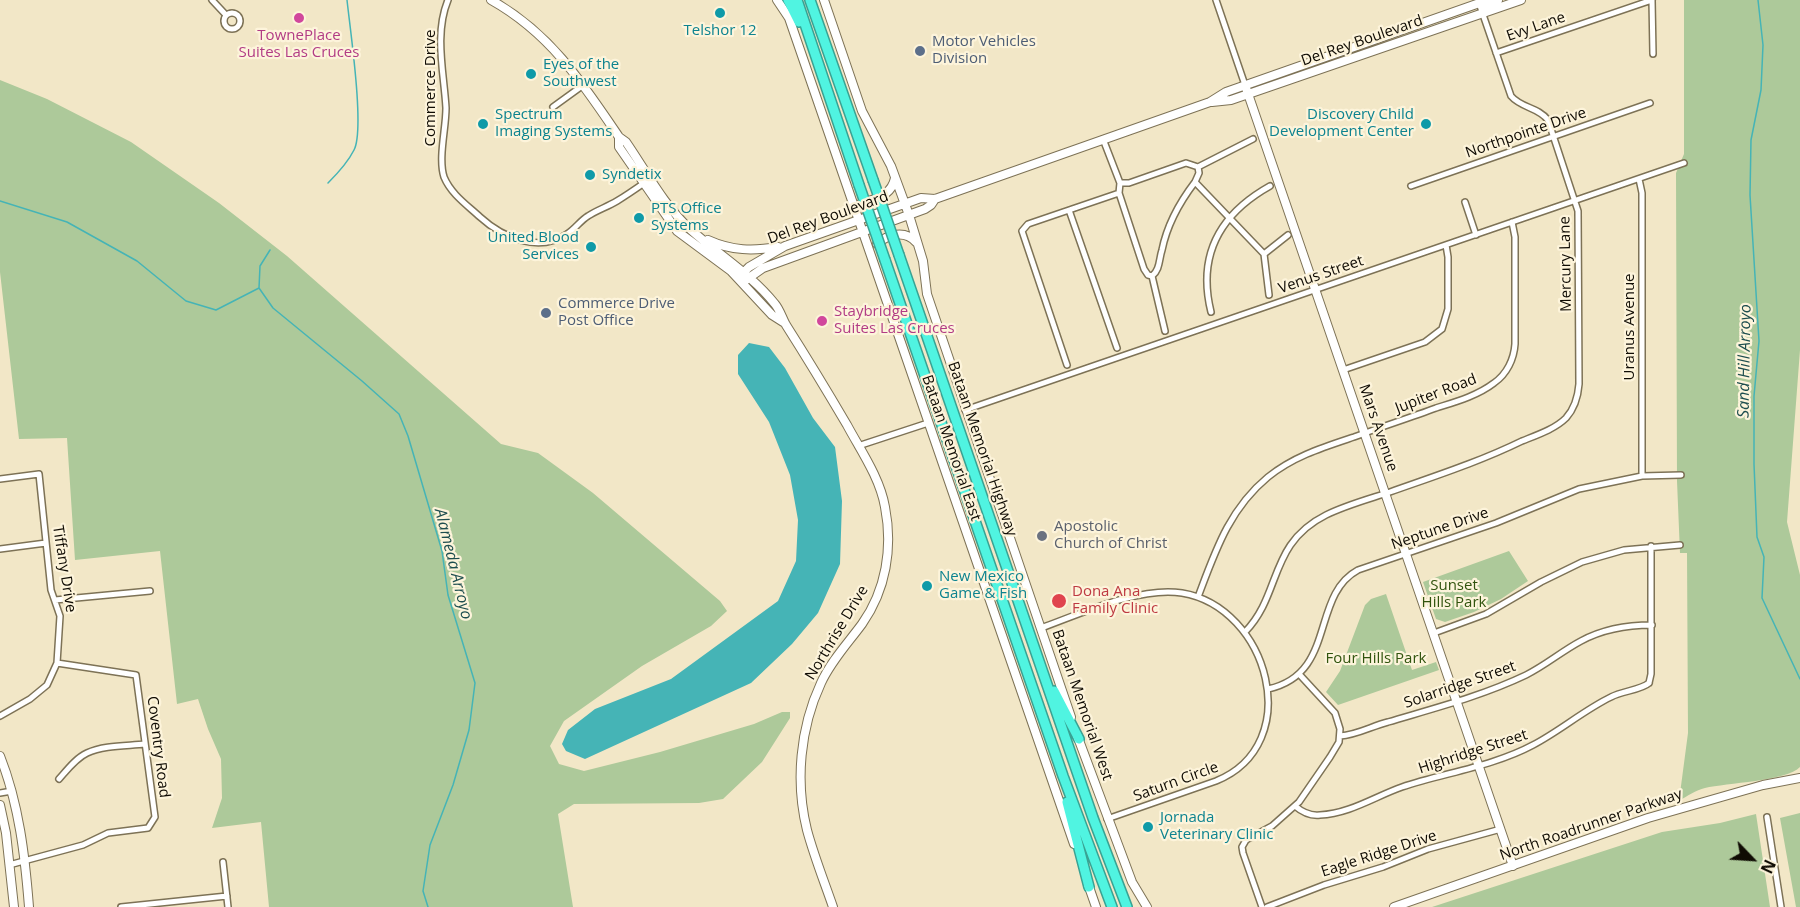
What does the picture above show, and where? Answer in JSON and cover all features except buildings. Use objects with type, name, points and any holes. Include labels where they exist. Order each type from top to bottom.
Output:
[{"type":"highway","points":[[789,0],[804,32],[813,59],[818,64]]},
{"type":"highway","name":"Bataan Memorial Highway","points":[[797,0],[1063,776],[1112,907]]},
{"type":"highway","name":"Bataan Memorial Highway","points":[[810,0],[1093,818],[1127,907]]},
{"type":"highway","points":[[1040,665],[1079,739]]},
{"type":"highway","points":[[1063,776],[1067,804],[1089,887]]},
{"type":"main road","points":[[491,0],[513,12],[535,29],[556,50],[619,137],[626,142],[677,231],[743,278]]},
{"type":"main road","name":"Bataan Memorial East","points":[[777,0],[789,18],[1096,907]]},
{"type":"main road","name":"Bataan Memorial West","points":[[824,0],[862,111],[887,157],[909,215],[923,261],[927,294],[965,410],[1107,819],[1132,882],[1147,907]]},
{"type":"main road","name":"Del Rey Boulevard","points":[[743,278],[763,258],[785,246],[905,204],[925,198],[935,199],[1210,102],[1226,92],[1245,85],[1488,0]]},
{"type":"main road","points":[[1428,32],[1436,25],[1462,15],[1467,7],[1482,13],[1485,6],[1498,0]]},
{"type":"main road","name":"Del Rey Boulevard","points":[[1210,102],[1231,100],[1521,0]]},
{"type":"main road","points":[[1398,31],[1402,41]]},
{"type":"main road","points":[[1382,36],[1386,46]]},
{"type":"main road","name":"Mars Avenue","points":[[1245,85],[1513,866]]},
{"type":"main road","points":[[850,195],[856,201],[864,202],[883,195],[892,188],[895,176]]},
{"type":"main road","points":[[647,181],[688,228],[743,278]]},
{"type":"main road","name":"Del Rey Boulevard","points":[[743,278],[799,254],[909,215],[928,207],[935,199]]},
{"type":"main road","points":[[688,228],[710,241],[740,250],[785,246]]},
{"type":"main road","points":[[871,255],[881,240],[897,234],[906,234],[917,243]]},
{"type":"main road","points":[[796,242],[799,254]]},
{"type":"main road","name":"Northrise Drive","points":[[743,278],[777,306],[784,322],[858,446],[879,485],[885,505],[889,539],[886,566],[879,593],[821,682],[806,729],[802,756],[801,783],[807,828],[833,907]]},
{"type":"main road","points":[[0,756],[12,790],[25,862],[29,907]]},
{"type":"main road","name":"North Roadrunner Parkway","points":[[1394,907],[1648,818],[1763,785],[1800,778]]},
{"type":"main road","points":[[0,805],[14,907]]},
{"type":"street","points":[[212,0],[226,15]]},
{"type":"street","name":"Commerce Drive","points":[[448,0],[441,34],[446,118],[443,150],[444,175],[452,192],[487,224],[510,237],[526,242],[553,241],[567,234],[587,217],[616,202],[647,181]]},
{"type":"street","name":"Mars Avenue","points":[[1216,0],[1245,85]]},
{"type":"street","points":[[1652,0],[1653,54]]},
{"type":"street","name":"Evy Lane","points":[[1496,53],[1652,0]]},
{"type":"street","name":"Mercury Lane","points":[[1479,3],[1511,96],[1520,104],[1545,117],[1554,136],[1575,200],[1578,215],[1579,389],[1572,410]]},
{"type":"street","points":[[553,106],[582,86]]},
{"type":"street","name":"Northpointe Drive","points":[[1411,186],[1650,103]]},
{"type":"street","points":[[1103,139],[1120,183],[1119,194],[1144,269],[1152,276]]},
{"type":"street","points":[[1198,168],[1253,139]]},
{"type":"street","points":[[1120,183],[1129,183],[1186,163],[1198,168]]},
{"type":"street","name":"Venus Street","points":[[965,410],[1684,163]]},
{"type":"street","points":[[1152,276],[1158,268],[1162,246],[1170,223],[1195,182],[1199,173],[1198,168]]},
{"type":"street","name":"Uranus Avenue","points":[[1639,179],[1642,193],[1642,476]]},
{"type":"street","points":[[1195,182],[1264,254],[1269,295]]},
{"type":"street","points":[[1211,312],[1207,285],[1211,256],[1220,231],[1229,217],[1270,186]]},
{"type":"street","points":[[1067,365],[1022,231],[1028,224],[1119,194]]},
{"type":"street","points":[[1465,202],[1476,235]]},
{"type":"street","points":[[1069,210],[1117,348]]},
{"type":"street","points":[[1512,222],[1515,237],[1515,344],[1512,359],[1506,370],[1514,374]]},
{"type":"street","points":[[1264,254],[1288,236]]},
{"type":"street","points":[[1343,370],[1425,342],[1442,329],[1448,309],[1446,245]]},
{"type":"street","points":[[1152,276],[1165,331]]},
{"type":"street","name":"Jupiter Road","points":[[1198,597],[1225,529],[1244,501],[1281,467],[1300,457],[1475,394],[1495,383],[1506,370]]},
{"type":"street","points":[[1245,632],[1262,610],[1284,554],[1301,532],[1325,515],[1489,457],[1556,425],[1572,410],[1579,415]]},
{"type":"street","points":[[858,446],[928,423]]},
{"type":"street","name":"Tiffany Drive","points":[[0,479],[39,474],[51,590],[60,616],[57,663],[47,685],[30,699],[0,716]]},
{"type":"street","name":"Neptune Drive","points":[[1268,689],[1282,685],[1299,674],[1314,652],[1342,582],[1358,570],[1496,523],[1569,492],[1642,476],[1681,475]]},
{"type":"street","points":[[0,549],[46,543]]},
{"type":"street","points":[[1434,633],[1486,614],[1540,582],[1582,562],[1614,552],[1652,546],[1680,545]]},
{"type":"street","points":[[1652,546],[1652,625]]},
{"type":"street","points":[[55,600],[150,591]]},
{"type":"street","name":"Saturn Circle","points":[[1041,628],[1142,594],[1170,592],[1198,597],[1219,608],[1245,632],[1257,654],[1268,689],[1269,711],[1264,733],[1253,753],[1237,770],[1216,781],[1107,819]]},
{"type":"street","name":"Highridge Street","points":[[1295,806],[1313,815],[1335,813],[1405,786],[1479,765],[1532,746],[1608,699],[1628,690],[1651,684],[1652,625]]},
{"type":"street","name":"Solarridge Street","points":[[1340,736],[1355,734],[1457,702],[1522,677],[1594,635],[1623,627],[1652,625]]},
{"type":"street","name":"Coventry Road","points":[[9,865],[83,845],[108,833],[148,828],[155,817],[136,675],[57,663]]},
{"type":"street","points":[[1262,907],[1243,853],[1243,845],[1248,838],[1276,823],[1295,806],[1333,753],[1340,736],[1335,713],[1299,674]]},
{"type":"street","points":[[59,779],[76,760],[87,753],[145,744]]},
{"type":"street","points":[[0,793],[12,790]]},
{"type":"street","points":[[1767,817],[1781,907]]},
{"type":"street","name":"Eagle Ridge Drive","points":[[1267,907],[1428,849],[1501,829]]},
{"type":"street","points":[[223,862],[228,907]]},
{"type":"street","points":[[121,907],[227,896]]},
{"type":"green space","points":[[1684,0],[1800,0],[1800,350],[1787,522],[1800,575],[1800,767],[1793,772],[1770,778],[1702,789],[1679,801],[1688,733],[1687,553],[1680,553],[1677,481],[1676,173],[1684,154]]},
{"type":"green space","points":[[0,80],[47,99],[131,142],[219,203],[287,256],[501,444],[538,453],[593,493],[720,601],[727,611],[711,626],[642,666],[564,721],[550,746],[559,764],[584,771],[660,752],[754,724],[782,712],[790,712],[790,718],[762,762],[723,799],[699,803],[574,804],[558,814],[573,907],[269,907],[261,822],[212,828],[222,798],[221,759],[198,699],[177,704],[160,551],[75,560],[67,438],[19,439],[0,272]]},
{"type":"green space","name":"Sunset Hills Park","points":[[1509,551],[1528,581],[1501,599],[1474,612],[1445,622],[1436,619],[1423,582]]},
{"type":"green space","name":"Four Hills Park","points":[[1386,594],[1412,670],[1436,662],[1439,670],[1338,705],[1326,692],[1340,671],[1365,605],[1371,599]]},
{"type":"green space","points":[[1800,813],[1800,907],[1796,907],[1780,818]]},
{"type":"green space","points":[[1756,814],[1770,907],[1432,907],[1662,832],[1720,823]]},
{"type":"water","points":[[749,343],[769,347],[785,368],[813,418],[835,447],[842,501],[840,564],[818,613],[792,644],[751,683],[585,759],[566,751],[562,744],[568,730],[595,709],[671,679],[778,601],[796,561],[798,520],[790,475],[769,422],[738,374],[738,355]]},
{"type":"waterway","name":"Alameda Arroyo","points":[[328,183],[349,159],[357,139],[357,101],[347,0]]},
{"type":"waterway","name":"Sand Hill Arroyo","points":[[1758,0],[1763,45],[1761,90],[1751,140],[1750,195],[1759,341],[1754,396],[1757,537],[1764,557],[1762,598],[1800,679]]},
{"type":"waterway","points":[[0,201],[67,222],[137,261],[186,301],[216,310],[259,288]]},
{"type":"waterway","name":"Alameda Arroyo","points":[[270,250],[260,266],[259,288],[273,308],[399,414],[408,436],[442,551],[448,595],[475,683],[469,730],[453,785],[430,845],[423,891],[428,907]]},
{"type":"place","name":"Telshor 12","points":[[720,13]]},
{"type":"place","name":"TownePlace Suites Las Cruces","points":[[299,18]]},
{"type":"place","name":"Motor Vehicles Division","points":[[920,51]]},
{"type":"place","name":"Eyes of the Southwest","points":[[531,74]]},
{"type":"place","name":"Spectrum Imaging Systems","points":[[483,124]]},
{"type":"place","name":"Discovery Child Development Center","points":[[1426,124]]},
{"type":"place","name":"Syndetix","points":[[590,175]]},
{"type":"place","name":"PTS Office Systems","points":[[639,218]]},
{"type":"place","name":"United Blood Services","points":[[591,247]]},
{"type":"place","name":"Commerce Drive Post Office","points":[[546,313]]},
{"type":"place","name":"Staybridge Suites Las Cruces","points":[[822,321]]},
{"type":"place","name":"Apostolic Church of Christ","points":[[1042,536]]},
{"type":"place","name":"New Mexico Game & Fish","points":[[927,586]]},
{"type":"place","name":"Dona Ana Family Clinic","points":[[1059,601]]},
{"type":"place","name":"Jornada Veterinary Clinic","points":[[1148,827]]}]
